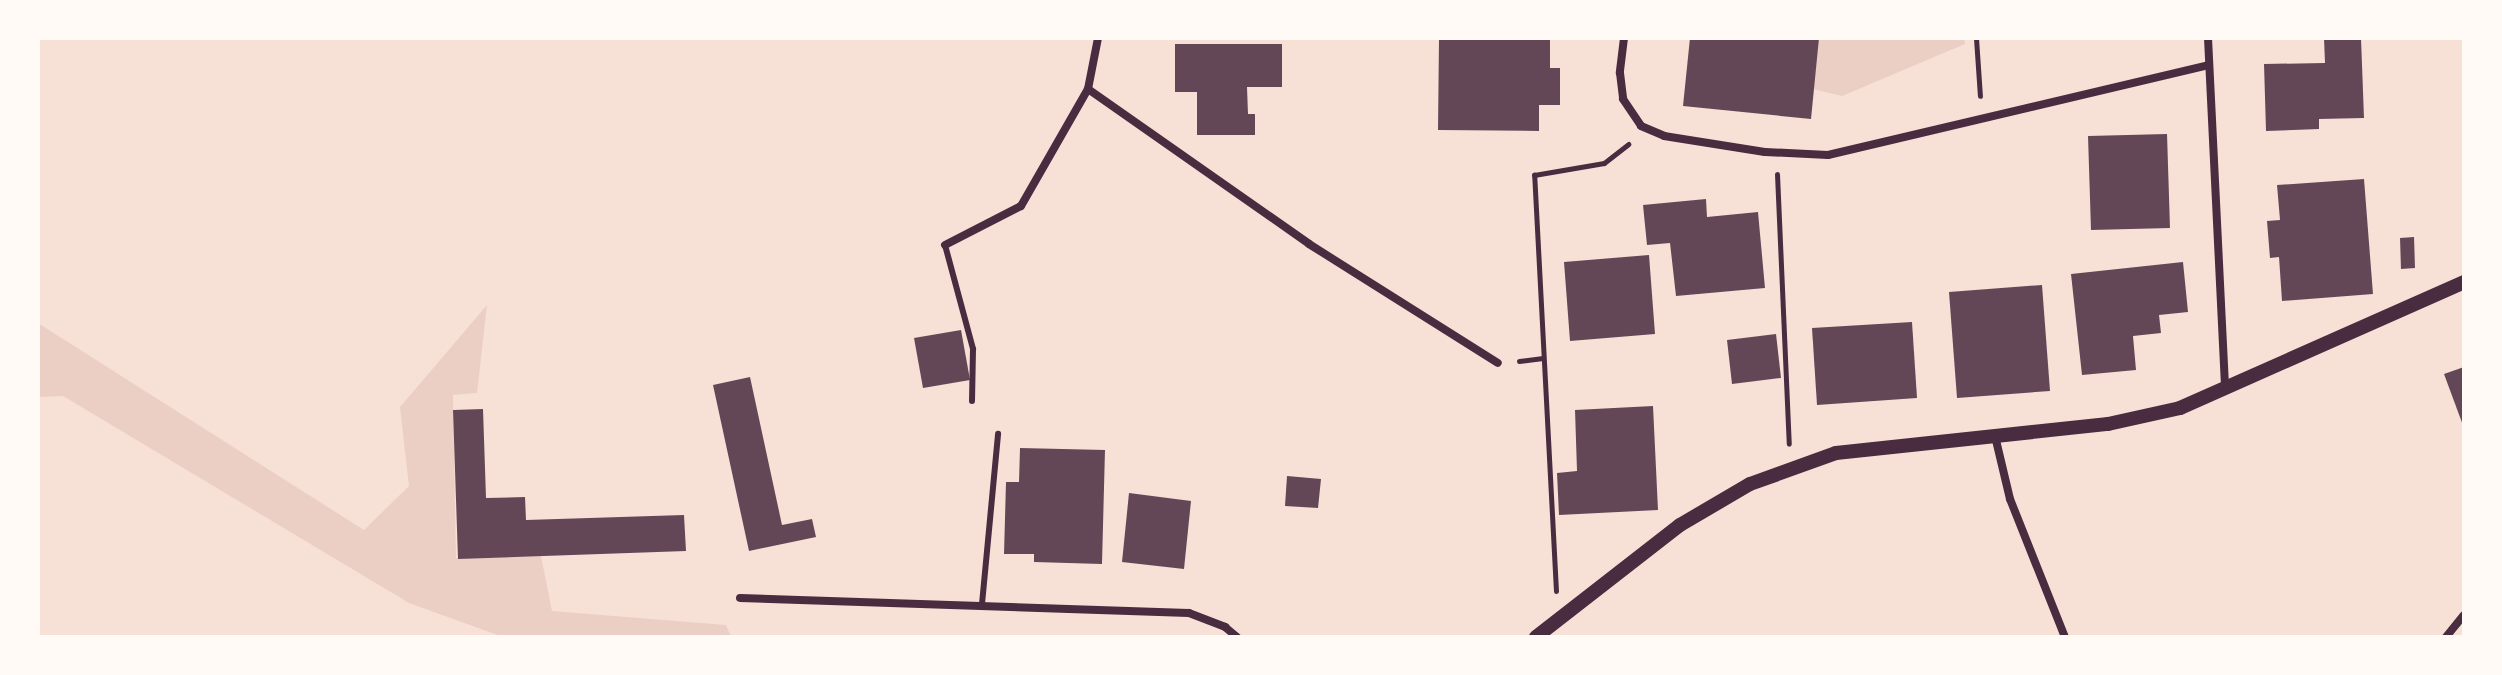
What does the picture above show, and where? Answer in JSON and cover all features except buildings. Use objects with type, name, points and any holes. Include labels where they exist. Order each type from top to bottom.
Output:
[{"type":"street","points":[[945,245],[1021,206],[1088,89],[1098,38]]},
{"type":"street","points":[[1624,38],[1620,73],[1623,99],[1630,114],[1648,129],[1664,136],[1776,152],[1828,155],[2208,65]]},
{"type":"street","points":[[2208,38],[2225,387]]},
{"type":"street","points":[[1088,89],[1309,244],[1498,363]]},
{"type":"street","points":[[1536,637],[1680,525],[1750,484],[1836,453],[2108,424],[2180,408],[2464,282]]},
{"type":"street","points":[[1995,436],[2010,499],[2065,637]]},
{"type":"street","points":[[740,598],[1189,613],[1225,627],[1237,637]]},
{"type":"street","points":[[2446,637],[2464,615]]},
{"type":"lane","points":[[945,245],[973,349],[972,401]]},
{"type":"lane","points":[[982,604],[998,434]]},
{"type":"path","points":[[1976,38],[1981,120]]},
{"type":"path","points":[[1558,620],[1534,175],[1604,163],[1648,129]]},
{"type":"path","points":[[1776,152],[1790,469]]},
{"type":"shaded area","points":[[1788,38],[1964,38],[1965,44],[1842,96],[1779,81]]},
{"type":"shaded area","points":[[487,305],[477,393],[453,395],[456,558],[541,556],[552,611],[726,625],[731,637],[503,637],[409,603],[63,396],[38,397],[38,323],[364,530],[409,486],[400,407]]}]
